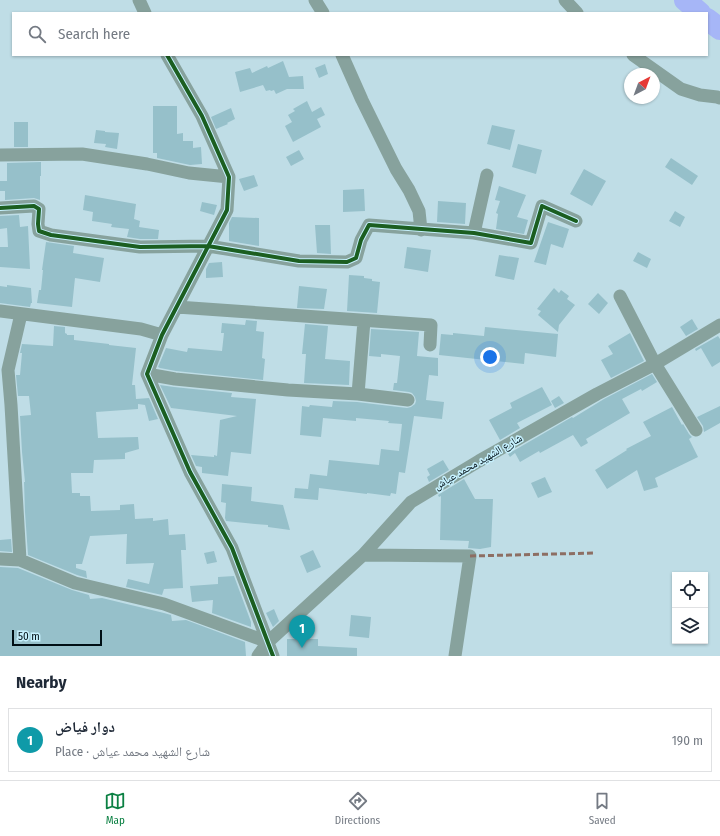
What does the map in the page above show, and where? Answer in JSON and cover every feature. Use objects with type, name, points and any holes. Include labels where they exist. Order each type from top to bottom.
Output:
[{"type":"street","points":[[139,0],[145,12]]},
{"type":"street","points":[[315,0],[322,12]]},
{"type":"street","points":[[565,0],[576,12]]},
{"type":"street","points":[[168,56],[202,116],[229,177],[228,210],[162,335],[147,374],[190,472],[232,548],[273,656]]},
{"type":"street","points":[[342,56],[396,169],[409,190],[419,211],[421,230]]},
{"type":"street","points":[[634,56],[681,89],[700,95],[720,98]]},
{"type":"street","points":[[0,155],[82,154],[147,164],[189,173],[229,177]]},
{"type":"street","points":[[474,233],[487,175]]},
{"type":"street","points":[[0,208],[34,206],[39,209],[39,232],[52,235],[140,247],[208,246],[299,261],[347,262],[356,258],[361,240],[369,225],[474,233],[531,243],[542,206],[576,221]]},
{"type":"street","points":[[620,296],[654,364],[696,430]]},
{"type":"street","points":[[177,307],[431,325],[430,345]]},
{"type":"street","points":[[0,311],[140,329],[162,335]]},
{"type":"street","points":[[20,560],[8,370],[21,314]]},
{"type":"street","points":[[358,394],[364,321]]},
{"type":"street","name":"شارع الشهيد محمد عياش","points":[[258,656],[268,642],[363,555],[411,502],[479,461],[597,394],[654,364],[720,325]]},
{"type":"street","points":[[147,374],[288,390],[358,394],[408,400]]},
{"type":"street","points":[[363,555],[470,556],[455,656]]},
{"type":"street","points":[[0,559],[20,560],[75,583],[164,604],[268,642]]},
{"type":"building","points":[[283,61],[289,77],[303,76],[304,89],[287,89],[276,94],[274,90],[266,91],[263,85],[240,92],[235,72],[250,68],[252,73]]},
{"type":"building","points":[[325,64],[328,74],[319,78],[315,68]]},
{"type":"building","points":[[307,101],[312,112],[321,107],[325,115],[317,119],[321,127],[293,142],[285,126],[292,122],[288,115],[295,111],[293,109]]},
{"type":"building","points":[[153,106],[177,106],[177,134],[183,133],[183,141],[193,141],[193,148],[201,147],[202,164],[190,165],[157,158],[157,153],[153,153]]},
{"type":"building","points":[[231,108],[235,119],[216,129],[211,117]]},
{"type":"building","points":[[14,122],[28,122],[28,147],[14,147]]},
{"type":"building","points":[[492,125],[515,130],[510,150],[487,144]]},
{"type":"building","points":[[96,130],[119,133],[117,149],[105,147],[106,144],[94,143]]},
{"type":"building","points":[[518,144],[542,150],[536,174],[512,167]]},
{"type":"building","points":[[299,150],[304,159],[291,166],[286,157]]},
{"type":"building","points":[[671,158],[698,176],[692,185],[665,167]]},
{"type":"building","points":[[41,162],[40,200],[34,198],[5,200],[5,191],[0,191],[0,181],[7,181],[7,163]]},
{"type":"building","points":[[584,169],[606,181],[592,206],[570,194]]},
{"type":"building","points":[[254,175],[258,186],[244,191],[239,179]]},
{"type":"building","points":[[499,186],[526,195],[517,217],[528,220],[524,234],[496,229],[498,214],[496,213],[500,201],[495,200]]},
{"type":"building","points":[[364,189],[365,211],[343,212],[343,190]]},
{"type":"building","points":[[85,195],[136,204],[134,219],[140,221],[139,227],[159,230],[158,239],[127,237],[129,229],[111,227],[112,224],[92,221],[93,212],[83,210]]},
{"type":"building","points":[[438,201],[466,203],[465,224],[437,222]]},
{"type":"building","points":[[202,202],[217,205],[214,215],[200,211]]},
{"type":"building","points":[[675,211],[685,217],[680,227],[669,221]]},
{"type":"building","points":[[19,215],[20,227],[28,226],[30,269],[0,267],[0,247],[8,247],[7,228],[0,229],[0,216]]},
{"type":"building","points":[[232,217],[259,218],[259,246],[229,241],[229,223]]},
{"type":"building","points":[[548,222],[569,229],[563,248],[551,244],[546,265],[534,262]]},
{"type":"building","points":[[315,225],[330,225],[331,254],[317,253]]},
{"type":"building","points":[[46,242],[74,246],[73,253],[104,258],[100,282],[75,278],[72,307],[37,303],[39,290],[41,290]]},
{"type":"building","points":[[407,247],[431,250],[428,272],[404,268]]},
{"type":"building","points":[[638,252],[651,259],[647,268],[633,261]]},
{"type":"building","points":[[499,255],[519,258],[514,280],[495,276]]},
{"type":"building","points":[[222,262],[223,277],[206,278],[206,269],[209,263]]},
{"type":"building","points":[[349,275],[364,276],[364,278],[372,279],[372,281],[380,282],[377,313],[347,311]]},
{"type":"building","points":[[7,285],[31,288],[32,303],[30,307],[0,303],[0,286],[7,287]]},
{"type":"building","points":[[299,286],[327,289],[324,309],[297,308]]},
{"type":"building","points":[[554,288],[559,293],[561,290],[569,296],[567,299],[575,305],[559,325],[558,332],[538,315],[541,311],[537,309]]},
{"type":"building","points":[[598,293],[608,303],[599,314],[588,304]]},
{"type":"building","points":[[692,319],[698,329],[686,336],[680,327]]},
{"type":"building","points":[[246,320],[257,321],[256,331],[264,332],[262,358],[265,359],[263,380],[176,371],[158,367],[166,348],[187,352],[188,348],[222,351],[224,333],[221,333],[222,323],[245,325]]},
{"type":"building","points":[[305,324],[328,326],[325,359],[350,361],[349,385],[304,383],[306,354],[302,354]]},
{"type":"building","points":[[54,326],[65,327],[65,333],[67,335],[74,335],[74,340],[136,348],[132,385],[135,385],[136,399],[149,398],[158,419],[149,421],[145,405],[138,404],[138,409],[96,412],[98,438],[138,437],[139,449],[125,453],[125,459],[94,460],[93,473],[71,473],[72,493],[80,493],[80,496],[90,496],[91,511],[120,510],[120,505],[134,504],[135,519],[153,518],[153,521],[168,519],[169,535],[185,534],[186,550],[181,550],[183,588],[164,589],[162,595],[126,587],[128,579],[149,584],[154,563],[126,564],[127,534],[90,536],[82,564],[76,564],[76,568],[86,571],[87,578],[28,555],[20,416],[31,415],[29,396],[18,396],[16,375],[20,375],[22,353],[20,353],[22,344],[53,346]]},
{"type":"building","points":[[485,327],[558,334],[556,357],[525,353],[524,364],[439,355],[441,334],[453,335],[453,333],[484,336]]},
{"type":"building","points":[[371,329],[419,332],[417,356],[438,358],[438,376],[429,375],[426,400],[444,402],[442,419],[414,416],[405,473],[399,472],[396,494],[391,493],[390,496],[319,488],[318,500],[294,498],[295,488],[308,489],[310,474],[327,476],[329,460],[379,465],[381,449],[399,451],[402,424],[388,423],[389,421],[356,418],[356,421],[323,418],[321,437],[300,435],[302,406],[309,407],[310,405],[332,407],[333,401],[357,402],[407,408],[415,404],[415,397],[412,393],[393,390],[394,383],[397,383],[400,356],[381,354],[381,357],[369,356]]},
{"type":"building","points":[[630,333],[644,361],[611,378],[601,360],[613,354],[608,346]]},
{"type":"building","points":[[718,336],[720,339],[720,362],[712,367],[701,348],[696,351],[695,349]]},
{"type":"building","points":[[652,374],[657,382],[642,391],[641,389],[622,399],[630,413],[586,439],[588,443],[581,447],[573,435],[520,462],[515,453],[510,457],[508,454],[604,399]]},
{"type":"building","points":[[160,385],[232,393],[231,397],[256,399],[251,454],[231,452],[228,476],[202,473],[202,467],[196,466],[191,455],[217,456],[220,420],[237,416],[171,408]]},
{"type":"building","points":[[542,387],[552,405],[517,423],[520,428],[500,440],[489,420],[512,408],[510,403]]},
{"type":"building","points":[[559,396],[564,403],[555,408],[551,401]]},
{"type":"building","points":[[720,406],[720,423],[704,432],[703,426],[697,417]]},
{"type":"building","points":[[672,407],[682,425],[683,424],[692,437],[689,439],[698,457],[655,478],[658,487],[644,491],[637,470],[607,489],[595,470],[627,450],[626,449],[651,436],[643,422]]},
{"type":"building","points":[[443,460],[449,470],[429,482],[427,477],[430,475],[427,469]]},
{"type":"building","points":[[545,477],[552,492],[538,498],[531,483]]},
{"type":"building","points":[[464,479],[475,499],[493,499],[491,547],[480,549],[468,548],[469,541],[440,540],[441,496],[439,497],[438,495]]},
{"type":"building","points":[[222,484],[252,487],[251,501],[283,505],[290,530],[268,527],[268,525],[226,521],[226,503],[221,502]]},
{"type":"building","points":[[11,539],[12,552],[0,551],[0,540]]},
{"type":"building","points":[[313,550],[321,567],[307,573],[300,556]]},
{"type":"building","points":[[214,551],[217,562],[207,564],[204,553]]},
{"type":"building","points":[[0,567],[18,568],[72,590],[89,595],[90,599],[102,598],[164,613],[171,615],[172,621],[186,620],[245,642],[246,656],[0,656]]},
{"type":"building","points":[[234,576],[251,622],[251,627],[212,613],[213,600],[192,602],[190,586],[218,584],[218,577]]},
{"type":"building","points":[[274,609],[279,621],[273,627],[266,613]]},
{"type":"building","points":[[351,615],[371,617],[369,638],[349,636]]},
{"type":"building","points":[[287,639],[318,639],[318,646],[357,648],[357,656],[287,656]]},
{"type":"waterway","points":[[685,0],[699,12]]},
{"type":"waterway","points":[[708,20],[720,29]]},
{"type":"marked path","points":[[470,556],[596,553]]},
{"type":"cycle path","points":[[168,56],[202,116],[229,177],[227,210],[162,335],[147,374],[190,472],[232,548],[273,656]]},
{"type":"cycle path","points":[[0,208],[34,206],[39,209],[39,231],[51,235],[140,247],[208,246],[299,261],[347,262],[356,258],[361,240],[369,225],[474,233],[531,243],[542,206],[576,221]]},
{"type":"place","name":"دوار فياض","points":[[302,648]]}]
